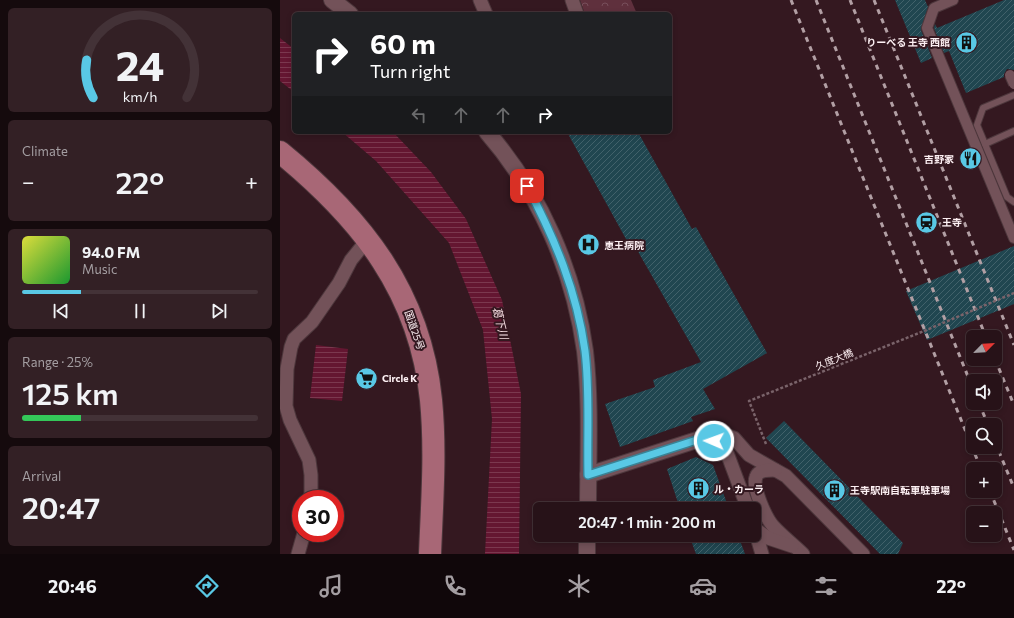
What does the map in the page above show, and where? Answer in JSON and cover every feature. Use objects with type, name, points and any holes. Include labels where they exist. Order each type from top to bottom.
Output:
[{"type":"highway","name":"国道25号","points":[[280,152],[325,190],[354,221],[368,239],[384,262],[404,300],[419,338],[425,360],[431,400],[434,447],[430,554]]},
{"type":"street","points":[[332,0],[347,12]]},
{"type":"street","points":[[480,0],[485,12]]},
{"type":"street","points":[[572,0],[576,12]]},
{"type":"street","points":[[953,0],[934,8],[927,28],[1014,238]]},
{"type":"street","points":[[489,134],[513,164],[541,212],[566,269],[574,295],[586,360],[588,502]]},
{"type":"street","points":[[312,490],[309,460],[290,420],[286,406],[287,369],[291,347],[294,338],[316,317],[351,260],[368,239]]},
{"type":"street","points":[[588,475],[706,437],[726,435],[734,438],[749,455],[793,482],[863,554]]},
{"type":"street","points":[[706,437],[720,445],[727,453],[745,502]]},
{"type":"street","points":[[739,484],[742,469],[747,464],[759,462]]},
{"type":"street","points":[[775,470],[765,470],[758,473],[756,477],[756,486],[760,501],[773,526],[799,552]]},
{"type":"street","points":[[761,532],[768,538],[799,552]]},
{"type":"street","points":[[298,554],[301,542]]},
{"type":"street","points":[[587,542],[587,554]]},
{"type":"street","points":[[758,542],[762,554]]},
{"type":"lane","points":[[1014,95],[983,108],[977,126],[1007,197],[1014,202]]},
{"type":"lane","points":[[985,144],[1014,131]]},
{"type":"path","name":"久度大橋","points":[[766,444],[750,402],[924,331],[1014,292]]},
{"type":"green space","points":[[580,0],[631,0],[636,12],[584,12]]},
{"type":"water","points":[[280,38],[292,47],[292,90],[280,81]]},
{"type":"water","name":"葛下川","points":[[344,134],[395,134],[431,172],[466,219],[502,300],[521,394],[519,554],[485,554],[492,419],[483,330],[449,243],[376,161]]},
{"type":"water","points":[[316,345],[348,349],[342,401],[310,398]]},
{"type":"building","points":[[895,0],[925,0],[928,7],[921,30],[932,58],[921,63]]},
{"type":"building","name":"りーべる 王寺 西館","points":[[1004,0],[1014,0],[1014,70],[1007,69],[1004,77],[966,93],[949,51],[944,53],[934,28],[935,24],[937,28]]},
{"type":"building","points":[[568,134],[639,134],[692,229],[696,227],[767,353],[703,389],[715,409],[691,417],[693,421],[620,447],[605,404],[655,387],[653,380],[701,362],[636,248],[632,250]]},
{"type":"building","points":[[1014,246],[1014,304],[927,340],[906,291]]},
{"type":"building","name":"王寺駅南自転車駐車場","points":[[784,421],[903,543],[898,554],[880,554],[766,438]]},
{"type":"building","name":"ル・カーラ","points":[[696,457],[713,465],[726,502],[678,502],[667,469]]},
{"type":"building","points":[[692,542],[741,542],[745,554],[696,554]]},
{"type":"railway","points":[[791,0],[978,462]]},
{"type":"railway","points":[[816,0],[967,374]]},
{"type":"railway","points":[[850,0],[983,330]]},
{"type":"railway","points":[[874,0],[1014,345]]},
{"type":"railway","points":[[998,366],[1014,405]]},
{"type":"railway","points":[[982,410],[985,418]]},
{"type":"railway","points":[[1000,454],[1014,488]]},
{"type":"railway","points":[[993,498],[1014,550]]},
{"type":"place","name":"りーべる 王寺 西館","points":[[966,42]]},
{"type":"place","name":"吉野家","points":[[970,159]]},
{"type":"place","name":"王寺","points":[[926,222]]},
{"type":"place","name":"恵王病院","points":[[588,245]]},
{"type":"place","name":"Circle K","points":[[367,378]]},
{"type":"place","name":"ル・カーラ","points":[[698,489]]},
{"type":"place","name":"王寺駅南自転車駐車場","points":[[835,490]]},
{"type":"route","points":[[527,186],[541,212],[566,269],[580,322],[585,352],[587,382],[588,475],[706,437],[714,441]]}]
